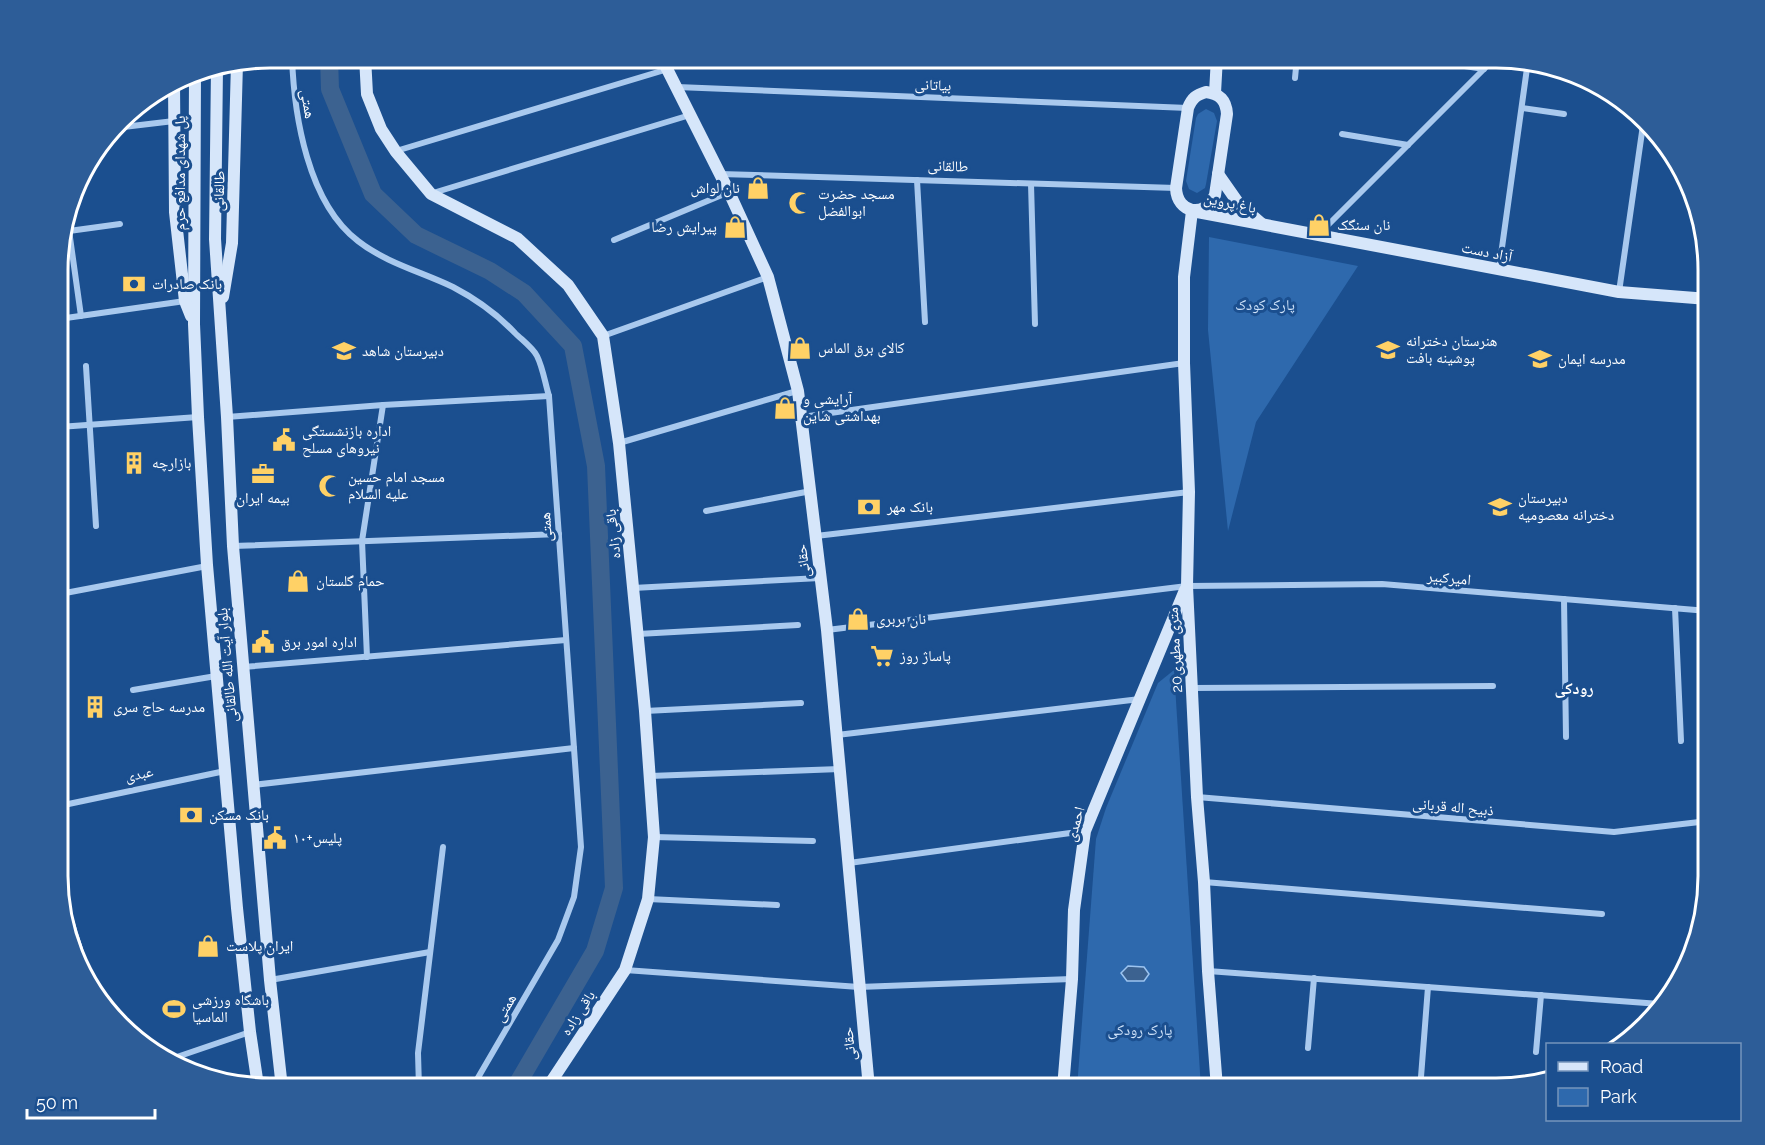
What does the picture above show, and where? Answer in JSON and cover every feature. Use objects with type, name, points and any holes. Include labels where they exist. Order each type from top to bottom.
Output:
[{"type":"street","name":"همتی","points":[[292,68],[293,93],[303,148],[323,196],[340,224],[373,252],[453,288],[495,313],[537,355],[549,396],[581,847],[574,897],[558,940],[478,1078]]},
{"type":"street","name":"باقی زاده","points":[[365,68],[367,94],[381,129],[396,152],[431,194],[517,238],[568,285],[603,336],[619,443],[645,711],[654,837],[648,899],[625,970],[554,1078]]},
{"type":"street","points":[[1215,93],[1216,68]]},
{"type":"street","points":[[1295,78],[1296,68]]},
{"type":"street","points":[[1478,68],[1484,69]]},
{"type":"street","points":[[396,152],[668,69]]},
{"type":"street","name":"حقانی","points":[[668,69],[768,277],[798,391],[827,630],[868,1078]]},
{"type":"street","points":[[1318,235],[1484,69]]},
{"type":"street","name":"طالقانی","points":[[220,319],[232,243],[237,70]]},
{"type":"street","points":[[1499,269],[1527,70]]},
{"type":"street","name":"بلوار آیت الله طالقانی","points":[[217,74],[215,239],[233,546],[270,980],[281,1078]]},
{"type":"street","name":"پل شهدای مدافع حرم","points":[[195,82],[195,239]]},
{"type":"street","name":"بیاتانی","points":[[677,87],[1188,108]]},
{"type":"street","points":[[174,92],[175,212],[185,301],[194,324]]},
{"type":"street","points":[[1215,93],[1222,98],[1227,114],[1215,195],[1212,202],[1204,209],[1192,211],[1182,205],[1176,196],[1188,108],[1191,100],[1198,94],[1215,93]]},
{"type":"street","points":[[1522,108],[1564,114]]},
{"type":"street","points":[[431,194],[691,115]]},
{"type":"street","points":[[127,127],[174,121]]},
{"type":"street","points":[[1619,292],[1642,131]]},
{"type":"street","points":[[1342,134],[1408,145]]},
{"type":"street","name":"طالقانی","points":[[719,174],[1176,188]]},
{"type":"street","points":[[1218,174],[1239,204],[1263,225]]},
{"type":"street","points":[[917,180],[926,322]]},
{"type":"street","points":[[1031,184],[1035,324]]},
{"type":"street","points":[[614,240],[729,192]]},
{"type":"street","name":"باغ پروین","points":[[1192,211],[1263,225]]},
{"type":"street","name":"20متری مطهری","points":[[1192,211],[1184,277],[1184,363],[1189,492],[1187,586],[1197,797],[1216,1077]]},
{"type":"street","points":[[71,231],[120,224]]},
{"type":"street","name":"آزاد دست","points":[[1263,225],[1619,292],[1697,298]]},
{"type":"street","points":[[70,237],[81,316]]},
{"type":"street","name":"بلوار آیت الله طالقانی","points":[[195,239],[194,324],[207,565],[250,1032],[257,1077]]},
{"type":"street","points":[[603,336],[768,277]]},
{"type":"street","points":[[68,318],[185,301]]},
{"type":"street","points":[[802,417],[1184,363]]},
{"type":"street","points":[[86,366],[96,526]]},
{"type":"street","points":[[619,443],[798,391]]},
{"type":"street","points":[[227,417],[383,405],[549,396]]},
{"type":"street","points":[[367,657],[362,541],[383,405]]},
{"type":"street","points":[[68,426],[198,417]]},
{"type":"street","points":[[706,511],[811,491]]},
{"type":"street","points":[[815,536],[1189,492]]},
{"type":"street","points":[[233,546],[559,534]]},
{"type":"street","points":[[68,592],[207,565]]},
{"type":"street","points":[[633,588],[820,578]]},
{"type":"street","name":"امیرکبیر","points":[[827,630],[1187,586],[1382,584],[1697,610]]},
{"type":"street","name":"احمدی","points":[[1064,1077],[1072,979],[1074,910],[1086,831],[1187,586]]},
{"type":"street","points":[[1564,599],[1566,737]]},
{"type":"street","points":[[1675,608],[1681,741]]},
{"type":"street","points":[[638,634],[798,625]]},
{"type":"street","points":[[242,668],[567,640]]},
{"type":"street","points":[[133,690],[217,676]]},
{"type":"street","points":[[1191,688],[1493,686]]},
{"type":"street","points":[[837,735],[1140,699]]},
{"type":"street","points":[[645,711],[801,703]]},
{"type":"street","points":[[253,785],[574,748]]},
{"type":"street","points":[[650,776],[840,769]]},
{"type":"street","name":"عبدی","points":[[68,804],[225,771]]},
{"type":"street","name":"ذبیح اله قربانی","points":[[1197,797],[1614,832],[1697,821]]},
{"type":"street","points":[[848,863],[1086,831]]},
{"type":"street","points":[[654,837],[813,841]]},
{"type":"street","points":[[418,1078],[418,1053],[443,847]]},
{"type":"street","points":[[1204,882],[1602,914]]},
{"type":"street","points":[[648,899],[777,905]]},
{"type":"street","points":[[270,980],[430,952]]},
{"type":"street","points":[[625,970],[859,987],[1072,979]]},
{"type":"street","points":[[1208,971],[1651,1003]]},
{"type":"street","points":[[1308,1048],[1314,978]]},
{"type":"street","points":[[1421,1077],[1428,987]]},
{"type":"street","points":[[1536,1052],[1541,995]]},
{"type":"street","points":[[179,1056],[250,1032]]},
{"type":"green space","points":[[1206,109],[1214,113],[1217,121],[1205,188],[1197,193],[1189,189],[1186,181],[1196,118]]},
{"type":"green space","name":"پارک کودک","points":[[1209,237],[1358,266],[1256,422],[1228,531],[1208,330]]},
{"type":"green space","name":"پارک رودکی","points":[[1174,670],[1200,1077],[1078,1077],[1096,839],[1106,808],[1158,683]]},
{"type":"shaded area","points":[[1128,966],[1144,967],[1149,974],[1144,981],[1127,981],[1121,973]]},
{"type":"waterway","points":[[329,68],[330,89],[373,194],[416,235],[490,271],[524,293],[573,346],[596,466],[614,888],[595,951],[521,1078]]},
{"type":"place","name":"نان لواش","points":[[758,188]]},
{"type":"place","name":"مسجد حضرت ابوالفضل","points":[[800,203]]},
{"type":"place","name":"نان سنگک","points":[[1319,225]]},
{"type":"place","name":"پیرایش رضا","points":[[735,227]]},
{"type":"place","name":"بانک صادرات","points":[[134,284]]},
{"type":"place","name":"کالای برق الماس","points":[[800,348]]},
{"type":"place","name":"هنرستان دخترانه پوشینه بافت","points":[[1388,350]]},
{"type":"place","name":"دبیرستان شاهد","points":[[344,351]]},
{"type":"place","name":"مدرسه ایمان","points":[[1540,359]]},
{"type":"place","name":"آرایشی و بهداشتی شاین","points":[[785,408]]},
{"type":"place","name":"اداره بازنشستگی نیروهای مسلح","points":[[284,440]]},
{"type":"place","name":"بازارچه","points":[[134,463]]},
{"type":"place","name":"بیمه ایران","points":[[263,474]]},
{"type":"place","name":"مسجد امام حسین علیه السلام","points":[[330,486]]},
{"type":"place","name":"بانک مهر","points":[[869,507]]},
{"type":"place","name":"دبیرستان دخترانه معصومیه","points":[[1500,507]]},
{"type":"place","name":"حمام گلستان","points":[[298,581]]},
{"type":"place","name":"نان بربری","points":[[858,619]]},
{"type":"place","name":"اداره امور برق","points":[[263,642]]},
{"type":"place","name":"پاساژ روز","points":[[882,656]]},
{"type":"place","name":"مدرسه حاج سری","points":[[95,707]]},
{"type":"place","name":"بانک مسکن","points":[[191,815]]},
{"type":"place","name":"پلیس+۱۰","points":[[275,838]]},
{"type":"place","name":"ایران پلاست","points":[[208,946]]},
{"type":"place","name":"باشگاه ورزشی الماسیا","points":[[174,1009]]},
{"type":"district","name":"رودکی","points":[[1574,688]]}]
